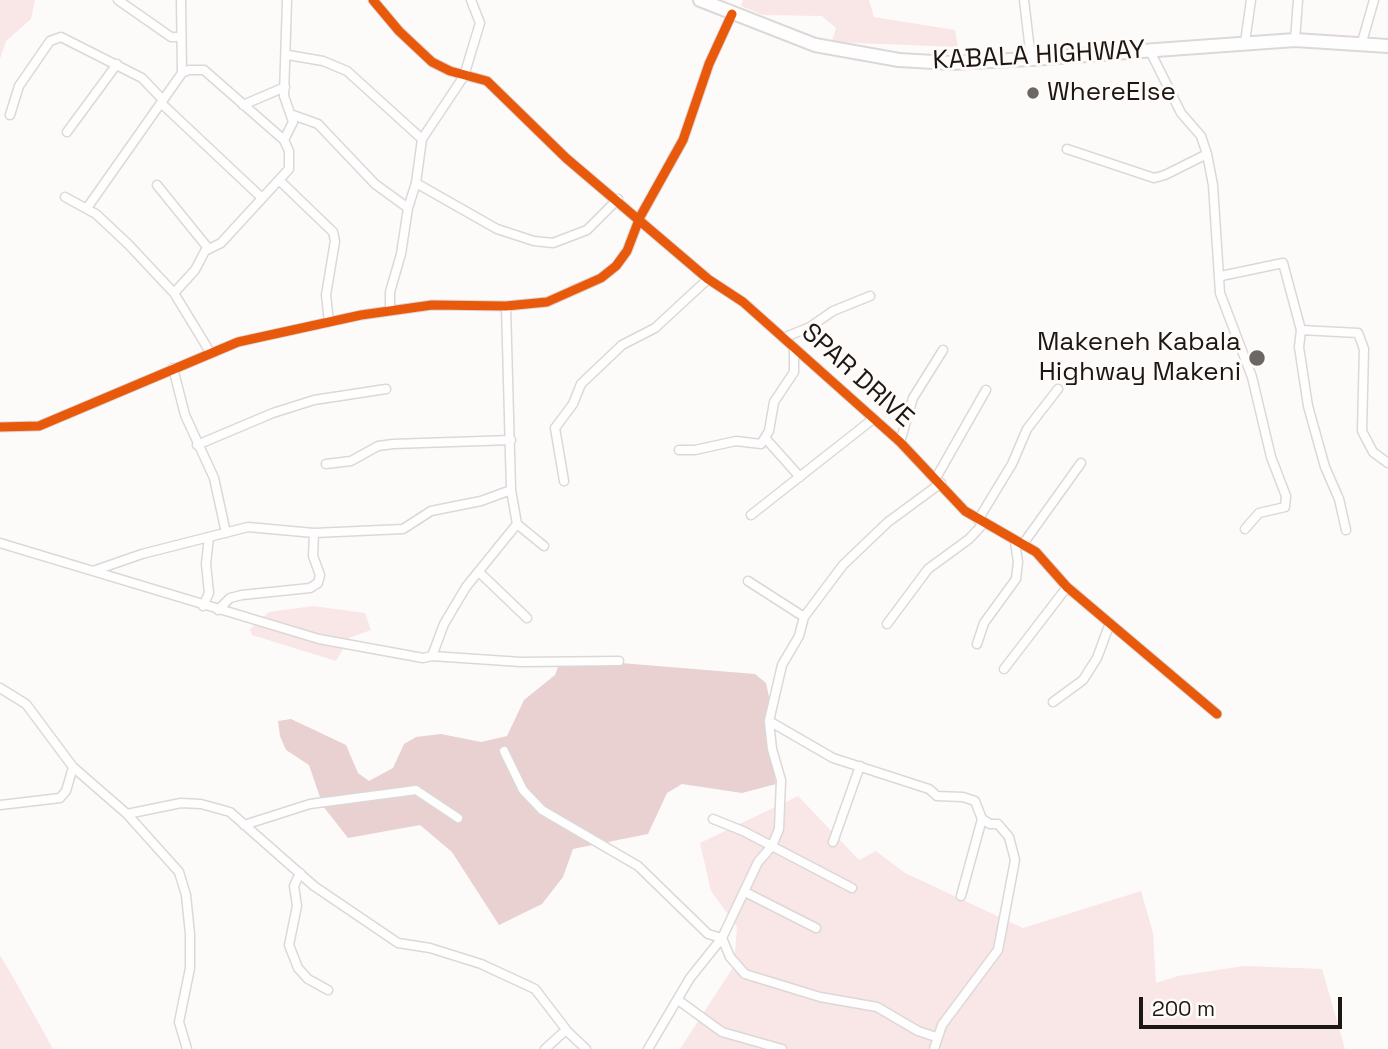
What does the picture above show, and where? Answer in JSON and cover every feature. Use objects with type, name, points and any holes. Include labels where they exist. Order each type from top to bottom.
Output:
[{"type":"main road","name":"KABALA HIGHWAY","points":[[699,0],[785,35],[860,55],[951,63],[1031,60],[1295,40],[1362,42],[1388,46]]},
{"type":"street","points":[[118,0],[171,37],[181,37]]},
{"type":"street","points":[[181,0],[182,73]]},
{"type":"street","points":[[287,0],[286,106],[293,114],[325,130],[375,184],[408,208]]},
{"type":"street","name":"SPAR DRIVE","points":[[373,0],[398,31],[432,62],[464,76],[487,81],[566,158],[618,199],[708,279],[743,302],[900,442],[981,522],[1036,552],[1067,587],[1217,713]]},
{"type":"street","points":[[390,312],[390,292],[416,183],[422,139],[464,76],[480,23],[471,0]]},
{"type":"street","points":[[1024,0],[1031,60]]},
{"type":"street","points":[[1245,43],[1251,0]]},
{"type":"street","points":[[1295,40],[1298,0]]},
{"type":"street","points":[[1362,42],[1374,0]]},
{"type":"street","points":[[0,427],[39,426],[238,342],[329,322],[432,305],[506,306],[547,302],[601,278],[616,266],[627,251],[640,218],[682,140],[709,64],[732,14]]},
{"type":"street","points":[[10,115],[19,86],[55,37],[61,37],[142,78],[162,101],[262,198]]},
{"type":"street","points":[[1150,51],[1181,113],[1201,136],[1207,154],[1213,185],[1220,293],[1252,377],[1271,457],[1286,503],[1285,507],[1259,513],[1245,529]]},
{"type":"street","points":[[288,55],[323,61],[347,71],[422,139]]},
{"type":"street","points":[[67,132],[117,64]]},
{"type":"street","points":[[87,208],[182,73],[196,68],[204,70],[284,141],[290,159],[289,169],[221,243],[208,248],[186,282],[174,293]]},
{"type":"street","points":[[243,105],[285,87]]},
{"type":"street","points":[[284,141],[292,127],[293,114]]},
{"type":"street","points":[[1068,149],[1154,177],[1166,175],[1207,154]]},
{"type":"street","points":[[279,180],[333,232],[335,241],[326,295],[329,322]]},
{"type":"street","points":[[416,183],[497,229],[534,241],[553,243],[587,230],[618,199]]},
{"type":"street","points":[[157,185],[208,248]]},
{"type":"street","points":[[65,197],[87,208],[112,228],[174,293],[210,352]]},
{"type":"street","points":[[1221,276],[1283,263],[1301,330],[1299,347],[1308,406],[1325,467],[1339,499],[1346,530]]},
{"type":"street","points":[[564,481],[555,428],[573,404],[581,384],[622,345],[655,328],[708,279]]},
{"type":"street","points":[[783,338],[810,327],[832,311],[870,296]]},
{"type":"street","points":[[506,306],[511,490],[517,524],[544,546]]},
{"type":"street","points":[[1301,330],[1351,331],[1362,338],[1362,431],[1373,452],[1388,463]]},
{"type":"street","points":[[679,450],[695,450],[736,441],[761,444],[766,439],[774,402],[794,372],[794,348]]},
{"type":"street","points":[[900,442],[913,398],[943,350]]},
{"type":"street","points":[[173,368],[185,415],[214,478],[226,533]]},
{"type":"street","points":[[197,445],[273,413],[314,400],[386,388]]},
{"type":"street","points":[[887,624],[928,569],[969,539],[1012,464],[1027,429],[1058,389]]},
{"type":"street","points":[[648,1049],[690,978],[722,938],[758,862],[772,846],[779,830],[781,780],[772,749],[769,720],[782,665],[799,636],[804,617],[843,565],[888,522],[938,481],[986,390]]},
{"type":"street","points":[[751,515],[873,419]]},
{"type":"street","points":[[326,464],[351,461],[378,446],[393,444],[456,439],[511,440]]},
{"type":"street","points":[[766,439],[800,477]]},
{"type":"street","points":[[977,644],[984,623],[1016,579],[1019,543],[1081,463]]},
{"type":"street","points":[[90,572],[209,537],[263,526],[314,533],[403,529],[430,511],[481,501],[511,490]]},
{"type":"street","points":[[432,656],[444,624],[478,572],[517,524]]},
{"type":"street","points":[[218,610],[230,598],[242,594],[310,588],[318,583],[320,575],[313,556],[314,533]]},
{"type":"street","points":[[203,606],[209,593],[206,564],[209,537]]},
{"type":"street","points":[[0,543],[319,639],[423,658],[432,656],[534,662],[619,661]]},
{"type":"street","points":[[478,572],[527,618]]},
{"type":"street","points":[[748,581],[804,617]]},
{"type":"street","points":[[1004,669],[1067,587]]},
{"type":"street","points":[[1052,702],[1083,680],[1097,659],[1110,623]]},
{"type":"street","points":[[0,688],[26,704],[73,767],[127,814],[165,854],[182,879],[190,934],[190,957],[179,1022],[187,1049]]},
{"type":"street","points":[[769,720],[833,758],[929,789],[937,796],[975,801],[982,819],[961,896]]},
{"type":"street","points":[[504,751],[523,790],[542,810],[638,866],[708,934],[722,938]]},
{"type":"street","points":[[833,842],[860,766]]},
{"type":"street","points":[[0,806],[60,798],[66,791],[73,767]]},
{"type":"street","points":[[244,825],[310,804],[416,790],[458,818]]},
{"type":"street","points":[[127,814],[181,803],[201,804],[230,813],[333,901],[398,943],[430,948],[529,985],[551,1007],[566,1030],[586,1049]]},
{"type":"street","points":[[713,819],[852,888]]},
{"type":"street","points":[[934,1049],[936,1037],[998,950],[1015,860],[1004,829],[982,819]]},
{"type":"street","points":[[300,873],[294,886],[297,906],[289,945],[298,968],[308,979],[328,990]]},
{"type":"street","points":[[745,892],[817,928]]},
{"type":"street","points":[[722,938],[730,957],[744,974],[820,997],[877,1007],[918,1031],[936,1037]]},
{"type":"street","points":[[678,1000],[719,1031],[733,1034],[741,1040],[782,1049]]},
{"type":"street","points":[[545,1049],[566,1030]]},
{"type":"shaded area","points":[[0,0],[35,0],[31,19],[6,41],[0,59]]},
{"type":"shaded area","points":[[743,0],[869,0],[874,17],[955,30],[958,47],[832,42],[836,28],[822,16],[763,15],[741,6]]},
{"type":"shaded area","points":[[313,606],[365,613],[371,630],[349,638],[336,661],[252,635],[250,629],[269,612]]},
{"type":"shaded area","points":[[572,659],[755,674],[766,683],[769,697],[768,741],[776,784],[742,793],[682,784],[667,793],[648,834],[573,849],[563,877],[542,904],[499,925],[452,852],[420,825],[348,838],[323,806],[309,765],[286,750],[280,736],[278,721],[291,719],[346,745],[358,773],[369,781],[393,768],[404,744],[416,737],[441,734],[481,742],[507,736],[524,700],[555,675],[560,662]]},
{"type":"shaded area","points":[[798,796],[859,860],[876,851],[905,873],[1023,928],[1141,891],[1153,933],[1156,983],[1178,976],[1244,966],[1322,969],[1345,1049],[680,1049],[734,966],[737,927],[711,891],[700,843]]},
{"type":"shaded area","points":[[0,955],[18,986],[53,1049],[0,1049]]},
{"type":"cycle path","points":[[373,0],[399,31],[432,62],[450,71],[487,81],[566,158],[708,279],[743,302],[900,442],[965,511],[1036,552],[1067,587],[1217,714]]},
{"type":"cycle path","points":[[0,427],[39,426],[238,342],[361,315],[432,305],[506,306],[547,302],[601,278],[616,266],[627,251],[640,217],[683,140],[709,64],[732,14]]},
{"type":"place","name":"WhereElse","points":[[1033,93]]},
{"type":"place","name":"Makeneh Kabala Highway Makeni","points":[[1257,358]]}]
